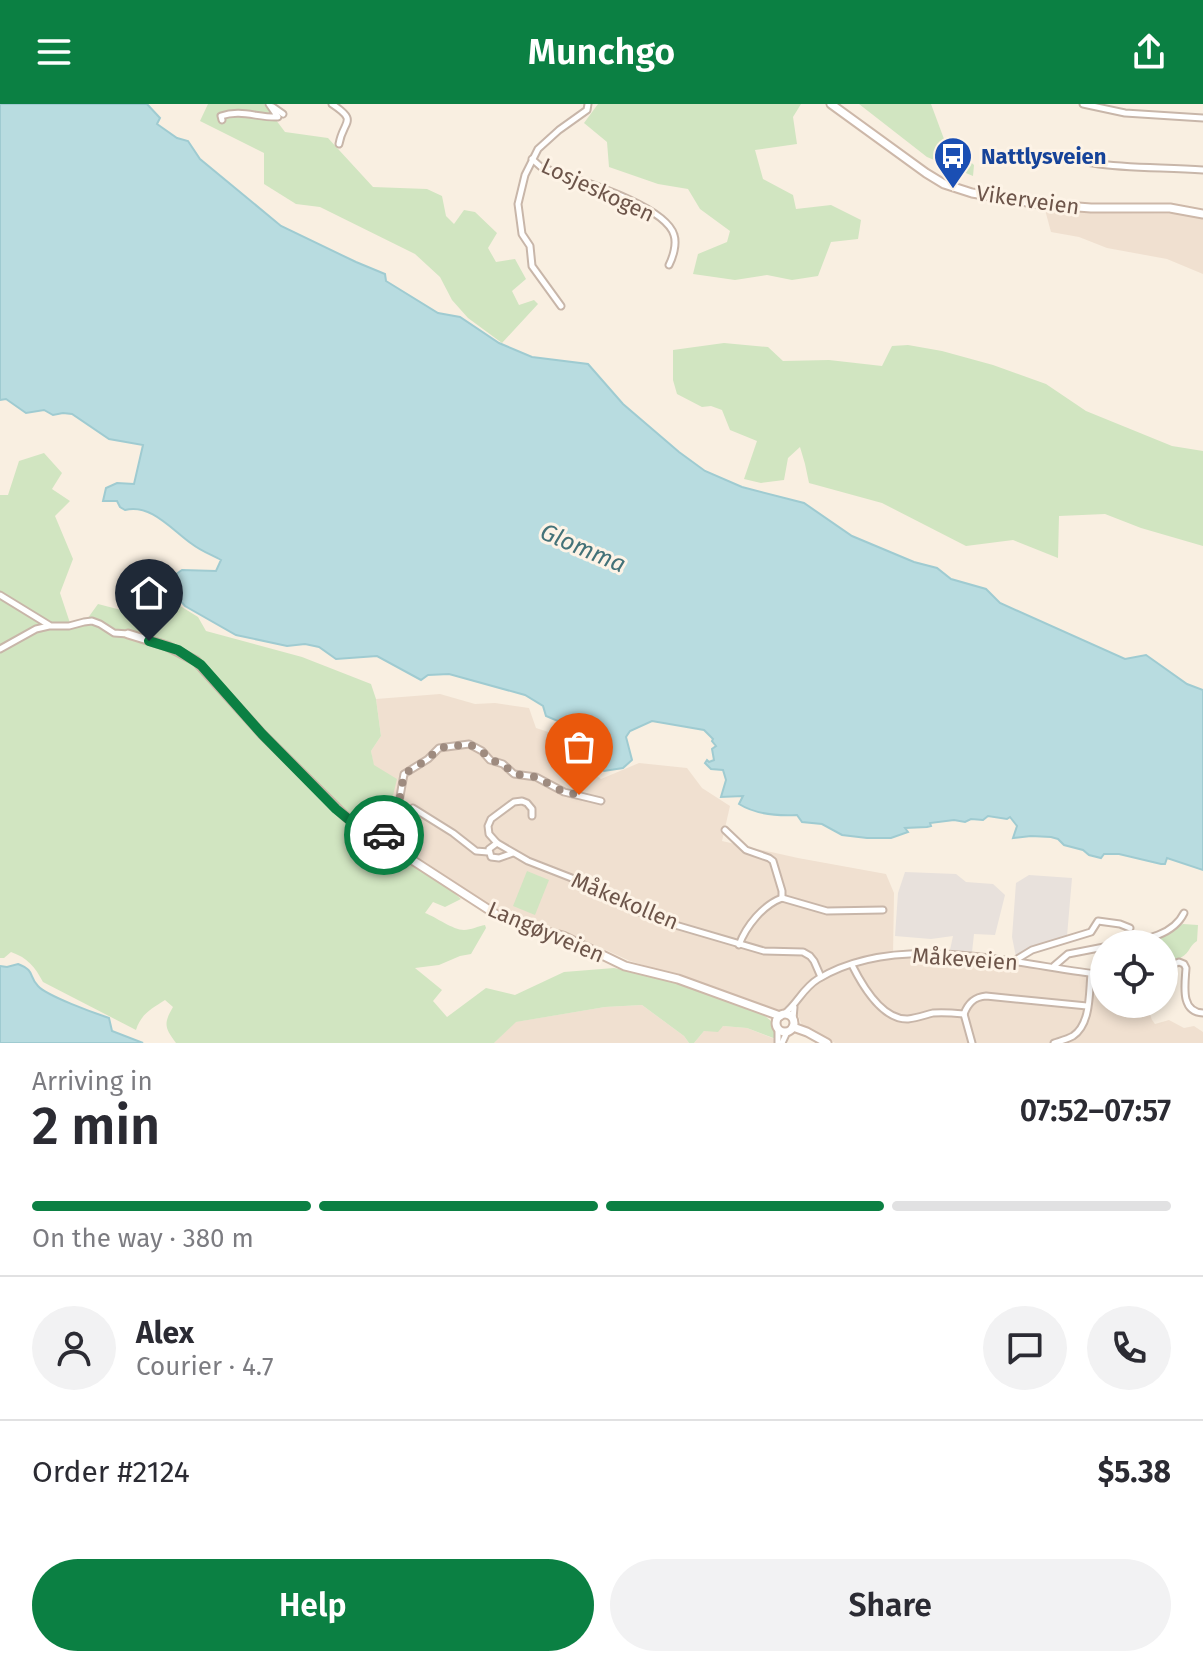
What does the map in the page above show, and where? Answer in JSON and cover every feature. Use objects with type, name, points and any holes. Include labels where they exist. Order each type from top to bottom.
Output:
[{"type":"main road","name":"Vikerveien","points":[[831,104],[926,173],[944,184],[972,193],[1039,204],[1170,208],[1203,214]]},
{"type":"main road","name":"Langøyveien","points":[[128,634],[178,650],[201,665],[262,734],[336,809],[477,902],[509,920],[563,936],[625,966],[678,979],[747,1003],[827,1043]]},
{"type":"street","points":[[269,104],[283,114]]},
{"type":"street","points":[[222,120],[221,116],[240,112],[278,117],[269,104]]},
{"type":"street","points":[[332,104],[348,117],[339,144]]},
{"type":"street","points":[[561,306],[531,263],[530,246],[522,234],[518,204],[532,159],[545,141],[587,110],[588,104]]},
{"type":"street","points":[[1083,104],[1125,113],[1203,118]]},
{"type":"street","points":[[1062,160],[1073,157],[1095,164],[1203,170]]},
{"type":"street","name":"Losjeskogen","points":[[532,159],[541,167],[656,213],[674,235],[673,257],[669,265]]},
{"type":"street","points":[[0,595],[49,626]]},
{"type":"street","points":[[0,649],[26,633],[49,626],[92,621],[114,633],[128,634]]},
{"type":"street","points":[[383,841],[384,822],[399,802],[404,774],[443,746],[472,745],[488,759],[503,764],[514,774],[536,777],[564,792],[601,801]]},
{"type":"street","points":[[488,852],[497,843],[489,834],[488,826],[498,812],[514,802],[522,801],[530,806],[532,816]]},
{"type":"street","name":"Måkekollen","points":[[413,808],[476,851],[488,852],[496,859],[513,853]]},
{"type":"street","points":[[725,830],[746,850],[773,861],[782,898]]},
{"type":"street","name":"Måkekollen","points":[[497,843],[537,866],[605,891],[643,914],[739,945],[773,952],[803,952],[814,961],[821,977]]},
{"type":"street","points":[[739,945],[753,919],[777,899],[827,911],[883,910]]},
{"type":"street","points":[[1169,930],[1180,921],[1184,913]]},
{"type":"street","points":[[1013,961],[1032,950],[1091,932],[1098,921],[1130,928]]},
{"type":"street","points":[[1053,967],[1068,954],[1090,950]]},
{"type":"street","name":"Måkeveien","points":[[780,1043],[784,1023],[807,987],[821,977],[852,965],[894,955],[969,956],[1090,973]]},
{"type":"street","points":[[1178,962],[1186,968],[1186,1002],[1195,1013],[1203,1013]]},
{"type":"street","points":[[852,965],[871,997],[893,1015],[908,1019],[936,1013],[964,1014]]},
{"type":"street","points":[[1054,1043],[1074,1035],[1083,1026],[1090,981]]},
{"type":"street","points":[[972,1043],[964,1014],[971,1002],[982,996],[1087,1006]]},
{"type":"shaded area","points":[[1044,206],[1098,213],[1188,214],[1203,219],[1203,274],[1167,259],[1107,248],[1079,237],[1051,232]]},
{"type":"shaded area","points":[[440,694],[475,704],[495,703],[529,708],[536,728],[564,737],[582,765],[601,779],[639,763],[687,768],[702,788],[730,806],[722,841],[886,874],[894,893],[893,957],[921,951],[1090,976],[1090,1018],[1151,1018],[1155,1024],[1169,1020],[1184,1028],[1194,1026],[1203,1032],[1203,1043],[835,1043],[803,1028],[797,1013],[787,1008],[773,1012],[760,1004],[630,961],[566,932],[501,912],[390,839],[385,828],[371,751],[381,736],[376,699]]},
{"type":"shaded area","points":[[905,872],[956,874],[966,882],[993,884],[1005,895],[995,935],[974,934],[972,952],[950,950],[953,936],[931,939],[895,936],[898,893]]},
{"type":"shaded area","points":[[1029,875],[1072,878],[1067,936],[1016,957],[1012,937],[1016,883]]},
{"type":"shaded area","points":[[642,1005],[689,1043],[494,1043],[515,1022],[605,1007]]},
{"type":"shaded area","points":[[723,1026],[747,1028],[785,1043],[694,1043],[704,1031]]},
{"type":"green space","points":[[208,104],[264,104],[285,132],[328,138],[373,187],[427,189],[442,196],[446,216],[454,224],[464,210],[475,212],[497,233],[488,248],[496,262],[515,259],[526,279],[512,291],[519,305],[534,300],[538,304],[502,343],[468,318],[452,300],[440,277],[415,254],[320,207],[296,204],[264,184],[264,153],[200,121]]},
{"type":"green space","points":[[598,104],[801,104],[793,117],[797,144],[755,150],[763,179],[793,195],[796,209],[831,205],[861,220],[858,239],[831,242],[818,276],[792,280],[767,275],[735,280],[693,274],[698,254],[727,242],[730,231],[700,209],[688,189],[658,184],[609,167],[607,142],[584,123]]},
{"type":"green space","points":[[859,104],[931,104],[944,139],[974,165],[973,176],[927,157]]},
{"type":"green space","points":[[724,343],[768,347],[783,361],[829,360],[882,366],[892,346],[908,345],[993,365],[1046,384],[1086,411],[1172,446],[1203,451],[1203,546],[1105,514],[1059,516],[1058,558],[1013,540],[966,546],[882,503],[809,483],[800,447],[788,458],[784,480],[761,483],[744,479],[757,441],[730,430],[722,410],[702,407],[677,394],[673,380],[673,350]]},
{"type":"green space","points":[[44,453],[62,473],[52,489],[70,501],[55,516],[73,559],[60,593],[71,626],[85,622],[98,604],[125,611],[146,589],[198,617],[206,631],[302,657],[371,684],[381,736],[371,751],[374,765],[397,779],[385,828],[386,847],[461,899],[445,907],[433,902],[425,913],[460,929],[485,925],[486,928],[471,954],[439,965],[415,968],[442,990],[433,1001],[447,1017],[486,988],[515,995],[564,972],[614,968],[687,983],[758,1010],[771,1021],[776,1039],[747,1028],[723,1026],[718,1032],[704,1031],[694,1043],[689,1043],[642,1005],[605,1007],[516,1022],[494,1043],[176,1043],[167,1026],[173,1007],[165,1000],[144,1016],[136,1030],[43,982],[30,964],[17,954],[11,952],[0,958],[0,495],[8,495],[19,461]]},
{"type":"green space","points":[[527,871],[549,880],[535,915],[513,906]]},
{"type":"green space","points":[[1183,924],[1198,925],[1197,941],[1178,959],[1178,930],[1173,930]]},
{"type":"water","name":"Glomma","points":[[0,104],[147,104],[160,118],[157,124],[177,138],[188,141],[200,159],[281,226],[385,274],[386,281],[438,313],[460,317],[499,343],[532,357],[588,364],[623,404],[705,471],[742,487],[804,503],[852,536],[914,562],[937,568],[951,579],[986,589],[1000,603],[1125,659],[1146,655],[1187,684],[1203,690],[1203,870],[1167,858],[1165,864],[1161,864],[1119,854],[1104,854],[1101,858],[1051,837],[1013,838],[1017,826],[1010,817],[988,816],[983,820],[930,823],[931,826],[927,827],[905,828],[908,832],[891,838],[842,835],[822,824],[802,822],[797,815],[775,815],[752,810],[739,804],[743,796],[721,797],[726,780],[723,770],[711,769],[705,763],[714,760],[712,749],[716,746],[704,730],[652,721],[630,731],[626,737],[632,760],[623,768],[604,771],[591,760],[589,754],[595,747],[577,729],[546,716],[543,706],[525,695],[449,674],[428,675],[421,680],[377,656],[336,659],[319,647],[305,644],[287,646],[236,635],[185,606],[169,579],[182,570],[216,571],[221,560],[195,546],[153,514],[135,509],[125,510],[117,501],[103,501],[106,488],[117,483],[134,484],[143,445],[109,439],[72,414],[53,415],[44,410],[26,413],[6,399],[0,400]]},
{"type":"water","points":[[18,964],[30,971],[43,990],[109,1018],[112,1031],[143,1043],[0,1043],[0,966]]},
{"type":"way so far","points":[[384,835],[384,822],[399,802],[404,774],[443,746],[472,745],[488,759],[503,764],[514,774],[536,777],[564,792],[579,795]]},
{"type":"place","name":"Nattlysveien","points":[[953,190]]},
{"type":"route","points":[[149,641],[178,650],[201,665],[262,734],[336,809],[383,841],[384,835]]}]
